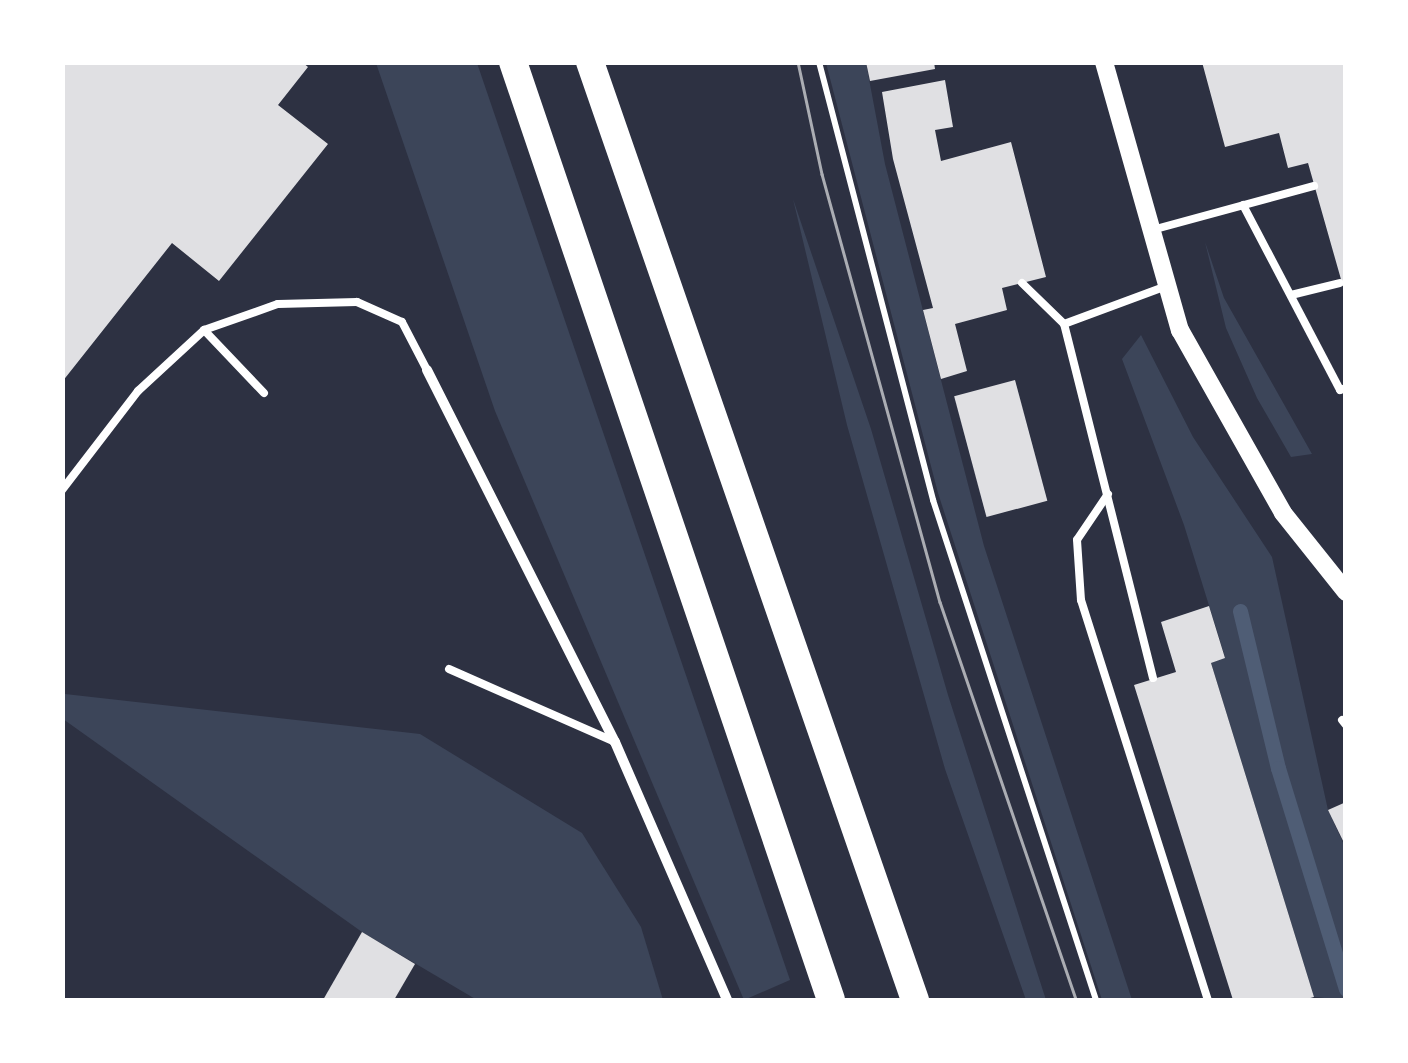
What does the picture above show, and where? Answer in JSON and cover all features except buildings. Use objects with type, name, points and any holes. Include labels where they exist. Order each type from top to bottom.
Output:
[{"type":"highway","points":[[513,62],[831,1000]]},
{"type":"highway","points":[[590,62],[915,1000]]},
{"type":"street","points":[[1104,62],[1180,330],[1273,496],[1346,592]]},
{"type":"street","points":[[427,370],[615,742],[727,1000]]},
{"type":"lane","points":[[1152,230],[1314,186]]},
{"type":"lane","points":[[1243,205],[1340,390],[1346,388]]},
{"type":"lane","points":[[1290,296],[1340,282]]},
{"type":"lane","points":[[1022,283],[1064,324],[1154,678]]},
{"type":"lane","points":[[1064,324],[1168,286]]},
{"type":"lane","points":[[62,490],[138,392],[204,330],[278,304],[357,302],[402,322],[427,370]]},
{"type":"lane","points":[[204,330],[264,393]]},
{"type":"lane","points":[[1108,494],[1077,540],[1081,600],[1208,1000]]},
{"type":"lane","points":[[449,668],[615,742]]},
{"type":"path","points":[[820,62],[932,500],[1096,1000]]},
{"type":"shaded area","points":[[376,63],[477,63],[790,980],[744,1000],[495,411]]},
{"type":"shaded area","points":[[826,63],[866,63],[885,164],[984,546],[1132,1000],[1102,1000],[938,493]]},
{"type":"shaded area","points":[[793,199],[871,429],[948,695],[1046,1000],[1026,1000],[945,769],[847,425]]},
{"type":"shaded area","points":[[1205,242],[1224,298],[1312,454],[1291,457],[1257,398],[1226,328]]},
{"type":"shaded area","points":[[1141,335],[1193,437],[1272,557],[1328,810],[1345,847],[1345,1000],[1314,997],[1211,663],[1225,657],[1184,525],[1122,359]]},
{"type":"shaded area","points":[[65,694],[420,734],[582,833],[641,927],[663,1000],[477,1000],[362,932],[63,719]]},
{"type":"waterway","points":[[1240,611],[1278,768],[1346,989]]},
{"type":"tram line","points":[[798,62],[822,174],[940,602],[1076,1000]]}]
